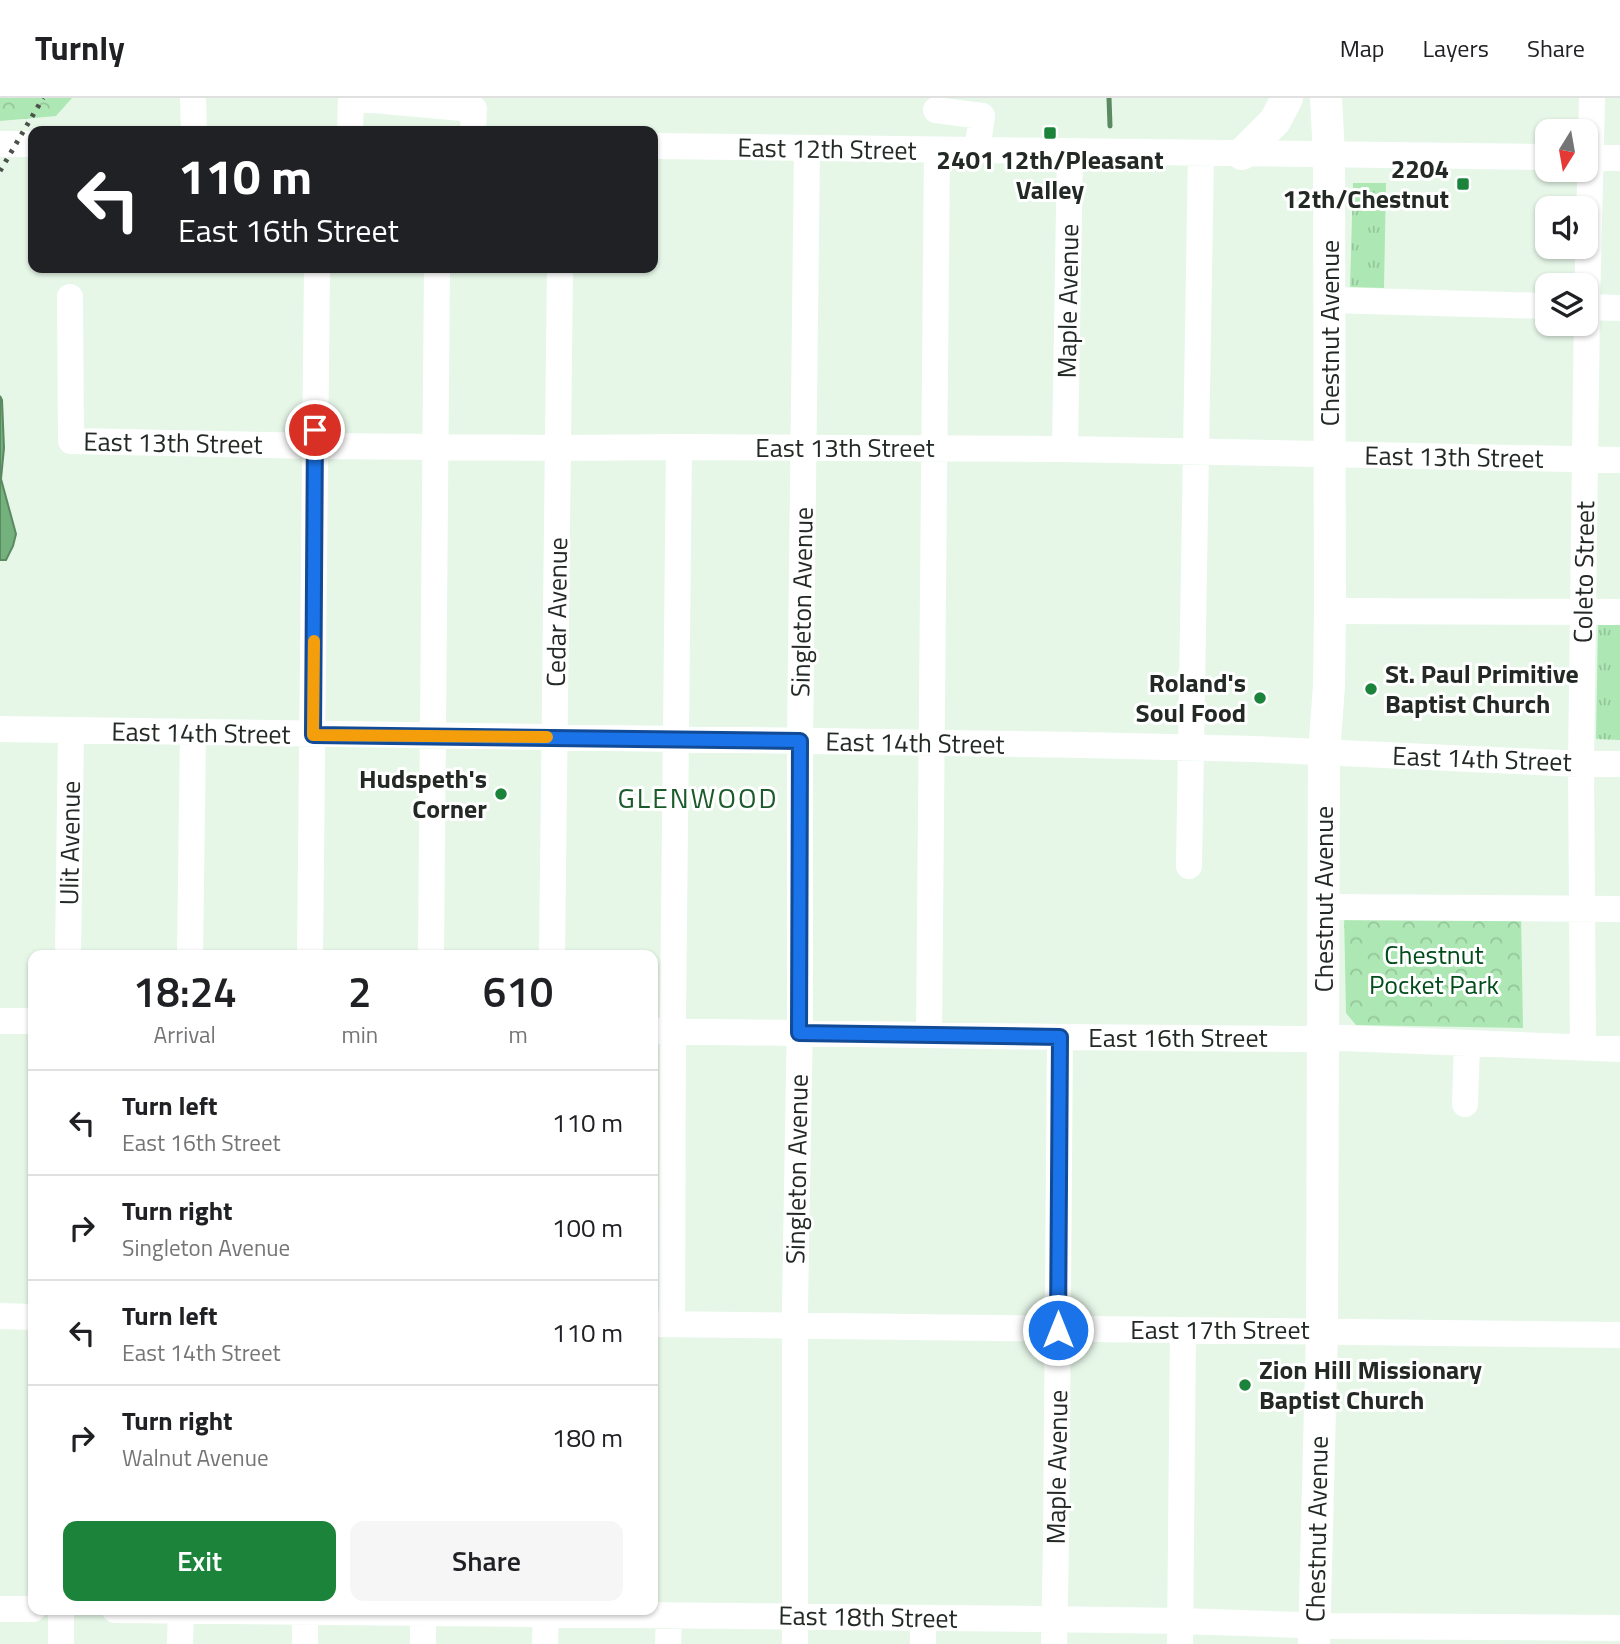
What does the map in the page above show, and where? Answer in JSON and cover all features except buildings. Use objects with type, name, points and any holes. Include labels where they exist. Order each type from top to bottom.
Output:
[{"type":"main road","points":[[1242,154],[1275,121],[1287,98]]},
{"type":"main road","name":"Chestnut Avenue","points":[[1314,1635],[1322,1331],[1324,753],[1329,686],[1330,611],[1329,155],[1326,98]]},
{"type":"street","points":[[194,98],[194,126]]},
{"type":"street","name":"Coleto Street","points":[[1591,119],[1592,98]]},
{"type":"street","points":[[351,126],[351,99],[474,109],[473,126]]},
{"type":"street","points":[[936,110],[982,116],[977,150]]},
{"type":"street","points":[[0,144],[28,144]]},
{"type":"street","name":"East 12th Street","points":[[658,146],[1535,157]]},
{"type":"street","name":"Singleton Avenue","points":[[795,1644],[794,1326],[807,149]]},
{"type":"street","points":[[929,1035],[937,150]]},
{"type":"street","name":"Maple Avenue","points":[[1065,449],[1070,152]]},
{"type":"street","points":[[1189,866],[1201,153]]},
{"type":"street","points":[[1598,158],[1620,158]]},
{"type":"street","name":"Coleto Street","points":[[1587,273],[1589,182]]},
{"type":"street","points":[[310,950],[317,273]]},
{"type":"street","points":[[431,950],[438,273]]},
{"type":"street","name":"Cedar Avenue","points":[[552,950],[560,273]]},
{"type":"street","name":"East 13th Street","points":[[70,297],[71,441],[559,448],[1065,449],[1620,460]]},
{"type":"street","points":[[1329,300],[1535,306]]},
{"type":"street","points":[[1598,307],[1620,308]]},
{"type":"street","name":"Coleto Street","points":[[1583,1047],[1581,764],[1586,336]]},
{"type":"street","points":[[662,1324],[663,1031],[677,738],[679,447]]},
{"type":"street","points":[[1330,611],[1620,612]]},
{"type":"street","name":"East 14th Street","points":[[0,729],[1192,747],[1620,764]]},
{"type":"street","name":"Ulit Avenue","points":[[68,950],[71,730]]},
{"type":"street","points":[[190,950],[193,733]]},
{"type":"street","points":[[1324,907],[1620,909]]},
{"type":"street","points":[[0,1021],[28,1021]]},
{"type":"street","name":"East 16th Street","points":[[663,1031],[1343,1038],[1620,1049]]},
{"type":"street","name":"Maple Avenue","points":[[1054,1632],[1060,1037]]},
{"type":"street","points":[[1465,1104],[1467,1044]]},
{"type":"street","points":[[0,1316],[28,1317]]},
{"type":"street","name":"East 17th Street","points":[[662,1324],[1620,1335]]},
{"type":"street","points":[[1180,1632],[1183,1329]]},
{"type":"street","points":[[0,1609],[28,1609]]},
{"type":"street","points":[[61,1615],[61,1644]]},
{"type":"street","points":[[180,1644],[181,1615]]},
{"type":"street","points":[[305,1615],[305,1644]]},
{"type":"street","points":[[423,1615],[423,1644]]},
{"type":"street","points":[[545,1644],[546,1615]]},
{"type":"street","name":"East 18th Street","points":[[638,1615],[795,1616],[923,1631],[1314,1635],[1620,1628]]},
{"type":"street","points":[[668,1616],[668,1644]]},
{"type":"green space","points":[[0,98],[72,98],[56,116],[0,121]]},
{"type":"green space","points":[[1353,183],[1386,183],[1384,288],[1350,287]]},
{"type":"green space","points":[[1598,621],[1620,621],[1620,740],[1596,739]]},
{"type":"green space","name":"Chestnut Pocket Park","points":[[1344,912],[1521,913],[1523,1028],[1356,1025],[1346,1013]]},
{"type":"shaded area","points":[[0,396],[4,448],[1,479],[16,534],[6,560],[0,560]]},
{"type":"waterway","points":[[1109,98],[1110,126]]},
{"type":"railway","points":[[0,171],[43,98]]},
{"type":"slow traffic","points":[[314,641],[313,735],[547,737]]},
{"type":"place","name":"2401 12th/Pleasant Valley","points":[[1050,133]]},
{"type":"place","name":"2204 12th/Chestnut","points":[[1463,184]]},
{"type":"place","name":"St. Paul Primitive Baptist Church","points":[[1371,689]]},
{"type":"place","name":"Roland's Soul Food","points":[[1260,698]]},
{"type":"place","name":"Hudspeth's Corner","points":[[501,794]]},
{"type":"place","name":"Zion Hill Missionary Baptist Church","points":[[1245,1385]]},
{"type":"district","name":"GLENWOOD","points":[[698,798]]},
{"type":"route","points":[[315,430],[313,735],[800,741],[799,1033],[1060,1037],[1058,1330]]}]
